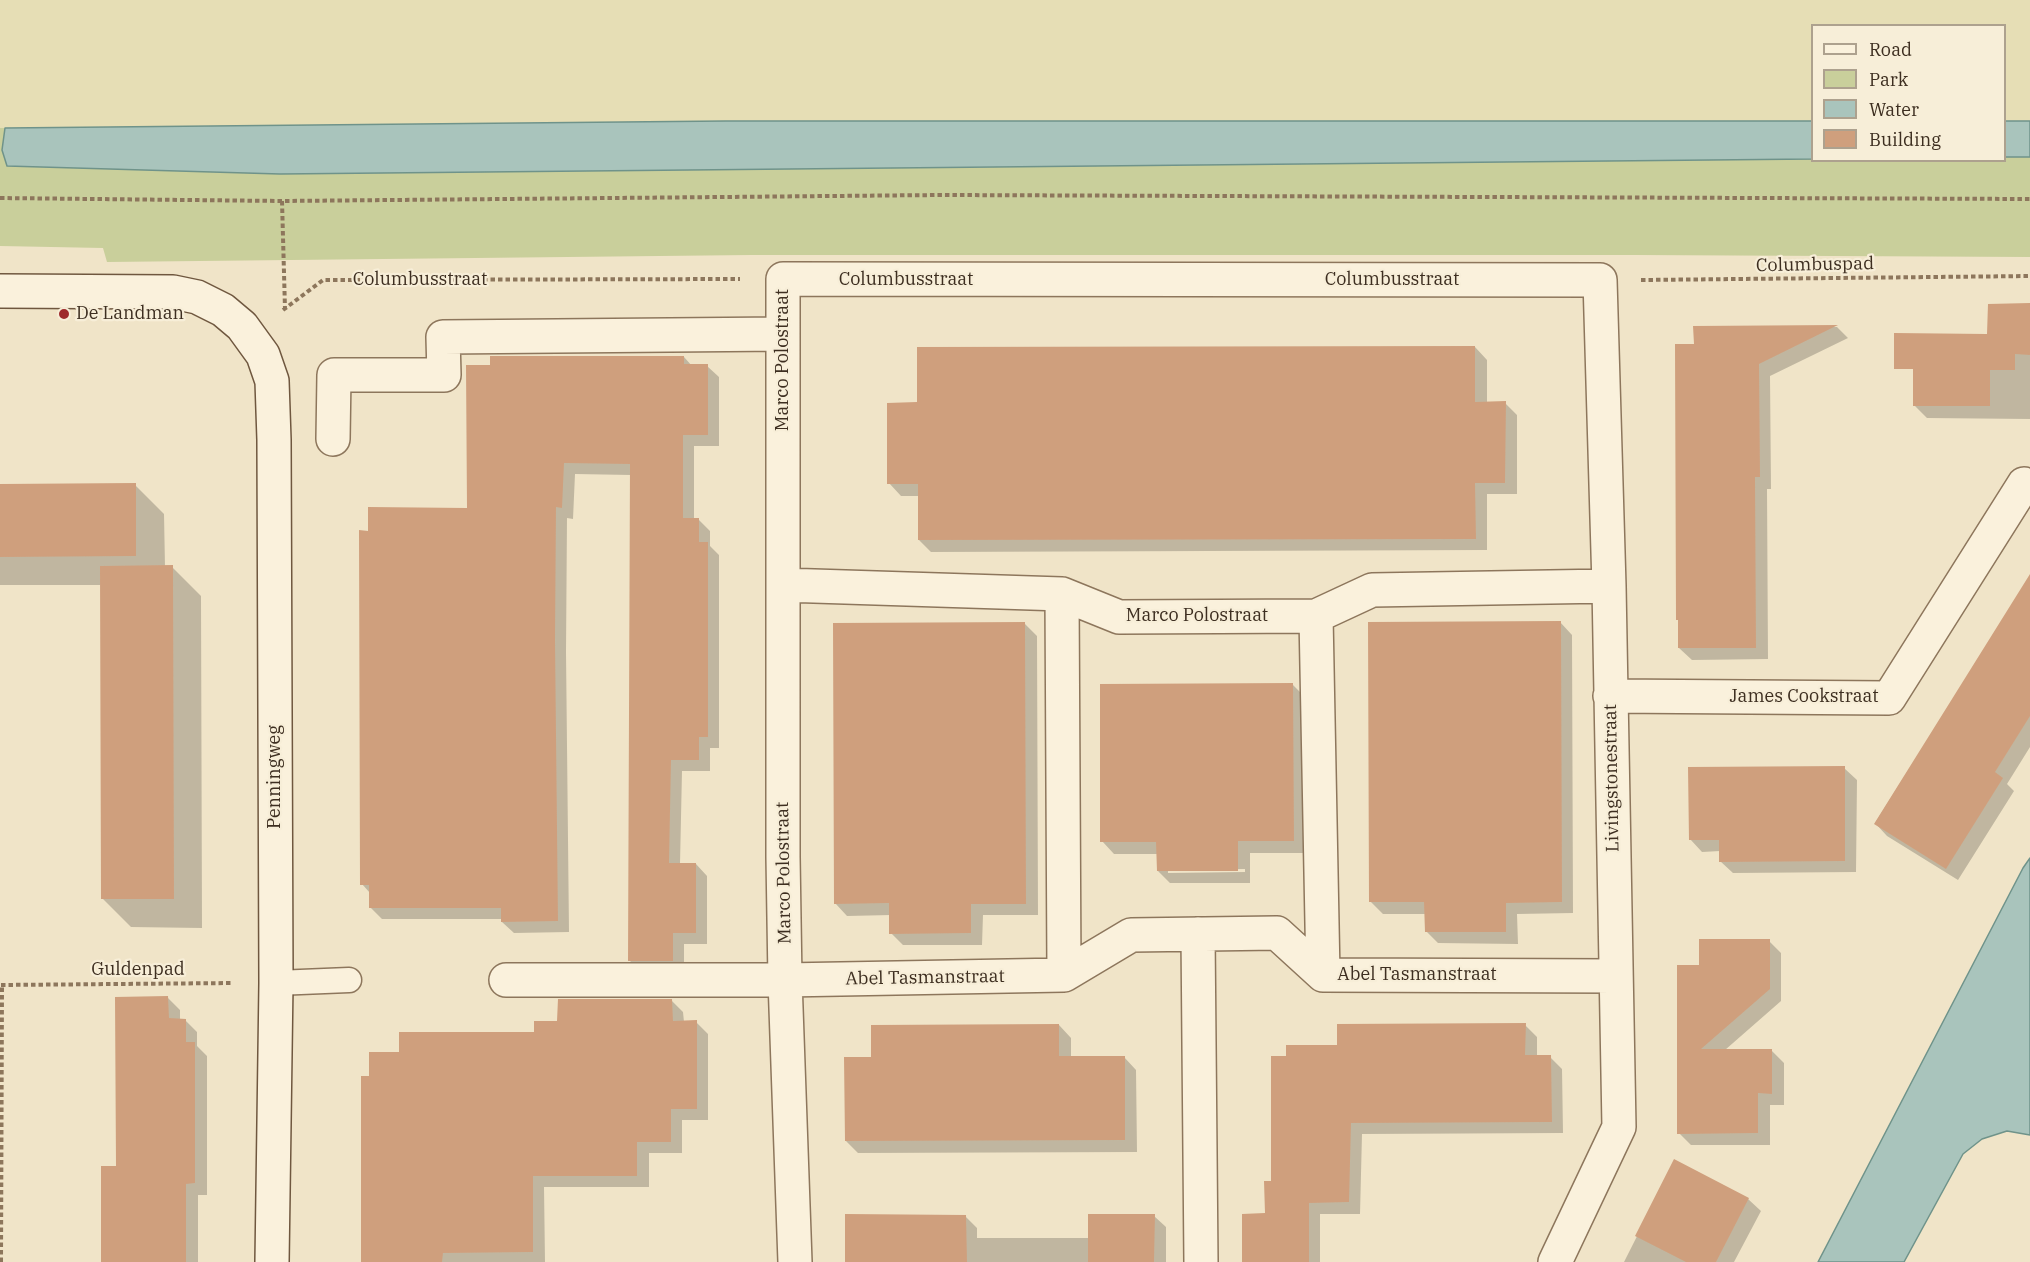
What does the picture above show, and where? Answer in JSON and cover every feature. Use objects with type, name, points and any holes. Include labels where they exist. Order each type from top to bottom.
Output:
[{"type":"street","name":"Columbusstraat","points":[[783,279],[1600,280]]},
{"type":"street","name":"Marco Polostraat","points":[[783,279],[786,980],[795,1262]]},
{"type":"street","name":"Livingstonestraat","points":[[1555,1262],[1619,1127],[1609,586],[1600,280]]},
{"type":"street","points":[[0,291],[173,292],[198,297],[223,310]]},
{"type":"street","name":"Penningweg","points":[[223,310],[242,326],[263,355],[272,381],[274,397],[276,983],[272,1262]]},
{"type":"street","points":[[333,439],[334,375],[444,375],[444,337],[783,334]]},
{"type":"street","name":"James Cookstraat","points":[[1610,696],[1889,698],[2024,484]]},
{"type":"street","name":"Marco Polostraat","points":[[783,585],[1062,594],[1119,617],[1316,616],[1372,590],[1609,586]]},
{"type":"street","points":[[1062,594],[1064,975]]},
{"type":"street","points":[[1316,616],[1323,975]]},
{"type":"street","name":"Abel Tasmanstraat","points":[[786,980],[1064,975],[1131,935],[1277,933],[1323,975],[1616,976]]},
{"type":"street","points":[[1198,934],[1201,1262]]},
{"type":"street","points":[[506,980],[786,980]]},
{"type":"lane","points":[[276,983],[349,980]]},
{"type":"path","points":[[0,198],[282,201],[941,195],[2030,199]]},
{"type":"path","points":[[223,310],[285,309],[282,201]]},
{"type":"path","name":"Columbuspad","points":[[1600,280],[2030,276]]},
{"type":"path","name":"Columbusstraat","points":[[285,309],[323,280],[783,279]]},
{"type":"path","name":"Guldenpad","points":[[1,985],[276,983]]},
{"type":"path","points":[[1,985],[1,1262]]},
{"type":"shaded area","points":[[0,0],[2030,0],[2030,121],[2006,121],[2006,24],[1811,24],[1811,121],[725,121],[0,128]]},
{"type":"green space","points":[[0,128],[5,128],[2,150],[280,174],[1811,159],[1811,162],[2006,162],[2006,157],[2030,157],[2030,257],[751,255],[107,262],[103,248],[0,246]]},
{"type":"water","points":[[725,121],[1811,121],[1811,159],[280,174],[7,166],[2,150],[5,128]]},
{"type":"water","points":[[2006,121],[2030,121],[2030,157],[2006,157]]},
{"type":"water","points":[[2030,858],[2030,1135],[2007,1131],[1982,1139],[1963,1154],[1904,1262],[1818,1262],[2023,868]]},
{"type":"building","points":[[2030,303],[2030,355],[2015,354],[2015,370],[1990,370],[1990,406],[1913,406],[1913,369],[1894,369],[1894,333],[1987,334],[1988,304]]},
{"type":"building","points":[[1838,325],[1759,364],[1760,477],[1755,477],[1756,648],[1678,648],[1675,344],[1694,344],[1693,326]]},
{"type":"building","points":[[1475,346],[1475,402],[1506,401],[1505,483],[1475,483],[1476,539],[918,540],[918,484],[887,484],[887,403],[917,402],[917,347]]},
{"type":"building","points":[[490,356],[684,356],[684,364],[708,364],[708,435],[683,435],[683,518],[699,518],[699,542],[708,542],[708,737],[699,737],[699,760],[671,760],[669,863],[696,863],[696,933],[673,933],[673,961],[628,961],[630,464],[564,463],[562,508],[556,507],[558,921],[501,922],[501,908],[369,908],[369,885],[360,885],[359,530],[368,531],[368,507],[467,508],[466,365],[490,365]]},
{"type":"building","points":[[136,483],[136,556],[0,557],[0,484]]},
{"type":"building","points":[[173,565],[174,899],[101,899],[100,566]]},
{"type":"building","points":[[2030,574],[2030,716],[1995,772],[2003,778],[1946,869],[1874,824]]},
{"type":"building","points":[[1561,621],[1562,902],[1506,903],[1506,932],[1425,932],[1424,902],[1369,902],[1368,622]]},
{"type":"building","points":[[1025,622],[1026,904],[971,904],[971,933],[889,934],[889,903],[834,904],[833,623]]},
{"type":"building","points":[[1293,683],[1294,841],[1238,841],[1238,871],[1157,871],[1156,842],[1100,842],[1100,684]]},
{"type":"building","points":[[1845,766],[1845,861],[1719,862],[1719,840],[1689,840],[1688,767]]},
{"type":"building","points":[[1699,939],[1770,939],[1770,989],[1701,1049],[1772,1049],[1772,1094],[1758,1093],[1758,1133],[1677,1134],[1677,965],[1699,965]]},
{"type":"building","points":[[168,996],[169,1018],[186,1019],[186,1042],[195,1042],[195,1183],[186,1184],[186,1262],[101,1262],[101,1166],[116,1166],[115,997]]},
{"type":"building","points":[[558,999],[672,999],[673,1021],[697,1020],[697,1109],[671,1109],[671,1142],[637,1142],[637,1176],[533,1176],[533,1252],[443,1253],[442,1262],[361,1262],[361,1076],[369,1076],[369,1052],[399,1052],[399,1032],[534,1032],[534,1021],[557,1021]]},
{"type":"building","points":[[1526,1023],[1525,1055],[1551,1055],[1552,1122],[1351,1123],[1349,1202],[1309,1203],[1309,1262],[1242,1262],[1242,1214],[1265,1213],[1264,1181],[1271,1181],[1271,1056],[1286,1056],[1286,1045],[1337,1045],[1337,1024]]},
{"type":"building","points":[[1059,1024],[1059,1056],[1125,1056],[1125,1140],[845,1141],[844,1057],[871,1057],[871,1025]]},
{"type":"building","points":[[1674,1159],[1749,1198],[1716,1262],[1686,1262],[1635,1236]]},
{"type":"building","points":[[845,1214],[966,1215],[967,1262],[845,1262]]},
{"type":"building","points":[[1088,1214],[1155,1214],[1154,1262],[1088,1262]]},
{"type":"place","name":"De Landman","points":[[64,314]]}]
